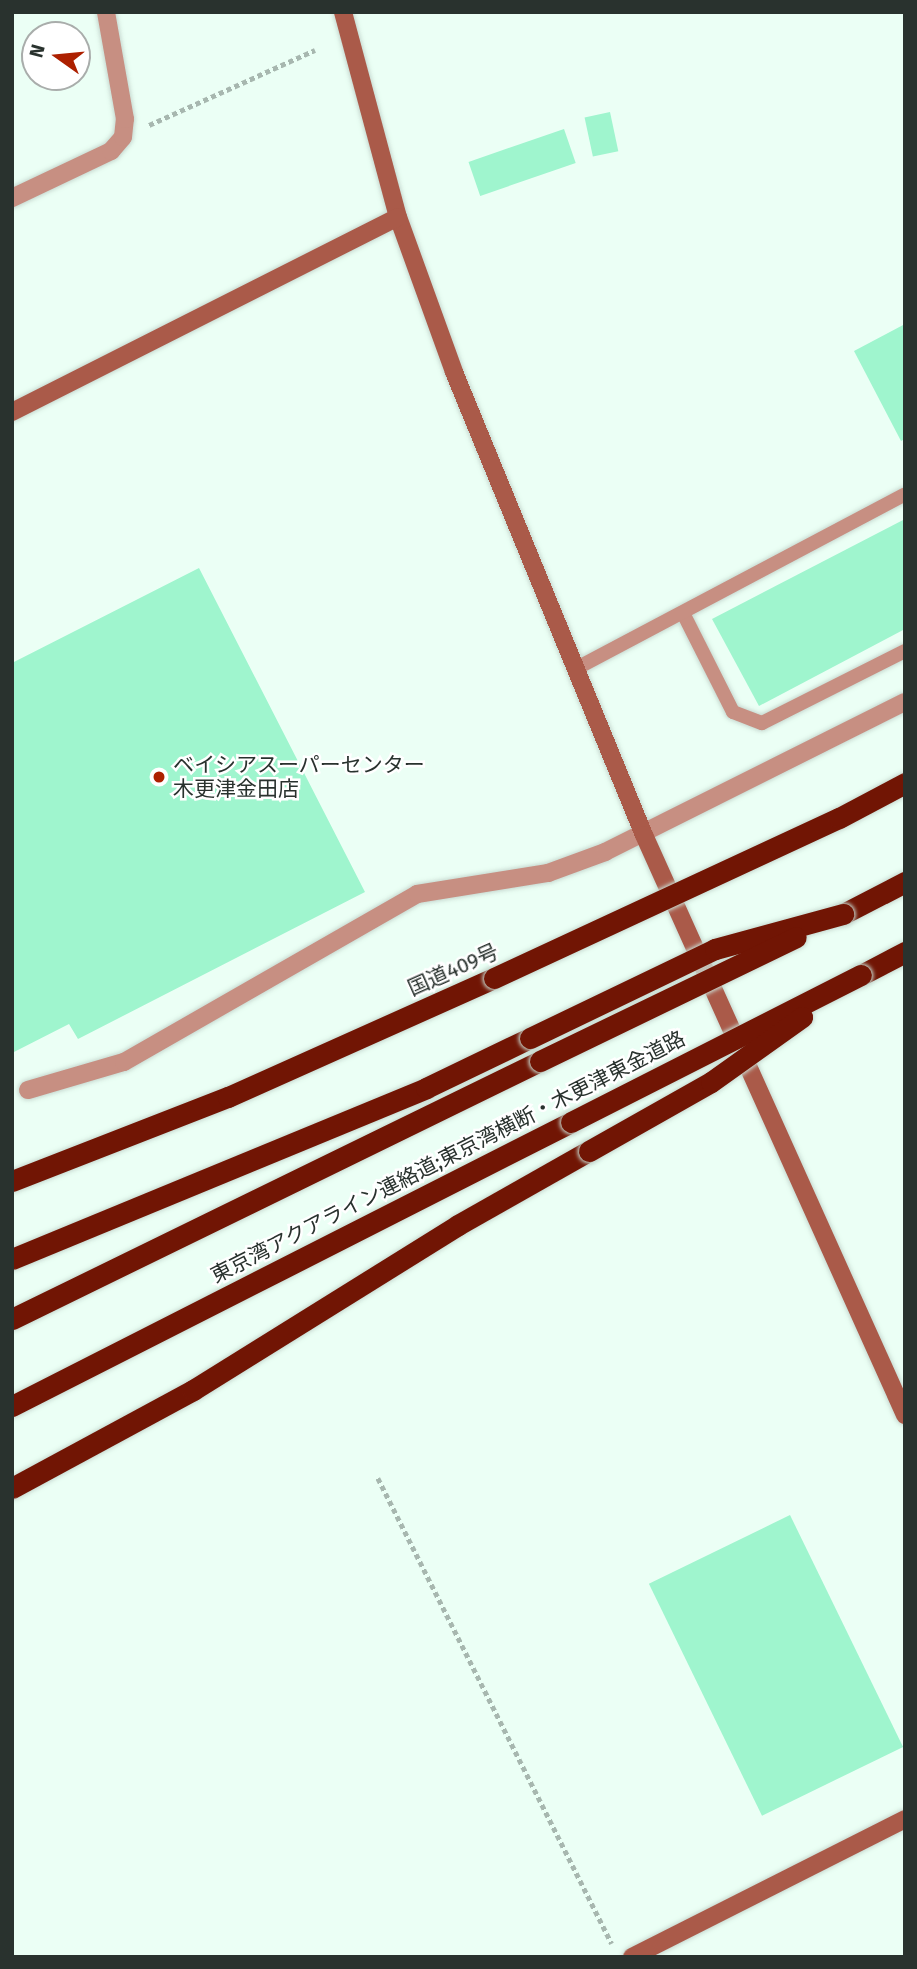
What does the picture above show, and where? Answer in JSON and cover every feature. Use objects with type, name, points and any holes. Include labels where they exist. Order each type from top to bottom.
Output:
[{"type":"highway","name":"国道409号","points":[[12,1181],[228,1097],[494,978],[839,818],[905,783]]},
{"type":"highway","name":"東京湾アクアライン連絡道;東京湾横断・木更津東金道路","points":[[12,1319],[905,882]]},
{"type":"highway","points":[[12,1259],[426,1088],[715,949],[843,914]]},
{"type":"highway","name":"東京湾アクアライン連絡道;東京湾横断・木更津東金道路","points":[[12,1406],[905,952]]},
{"type":"highway","points":[[12,1488],[193,1390],[458,1225],[710,1082],[861,975]]},
{"type":"street","points":[[12,198],[111,152],[123,137],[125,119],[106,12]]},
{"type":"street","points":[[343,12],[398,217],[454,372],[643,835],[905,1415]]},
{"type":"street","points":[[12,412],[398,217]]},
{"type":"street","points":[[28,1090],[124,1062],[417,894],[548,873],[643,835],[905,702]]},
{"type":"street","points":[[632,1957],[905,1819]]},
{"type":"lane","points":[[577,668],[905,494]]},
{"type":"lane","points":[[683,613],[733,712],[762,723],[905,651]]},
{"type":"path","points":[[123,137],[315,50]]},
{"type":"path","points":[[379,1478],[618,1957]]},
{"type":"building","points":[[610,112],[618,151],[593,157],[585,117]]},
{"type":"building","points":[[564,129],[576,163],[480,196],[469,162]]},
{"type":"building","points":[[905,324],[905,439],[901,441],[854,351]]},
{"type":"building","points":[[905,519],[905,629],[759,706],[712,619]]},
{"type":"building","name":"ベイシアスーパーセンター 木更津金田店","points":[[199,568],[365,892],[78,1039],[69,1024],[12,1053],[12,663]]},
{"type":"building","points":[[790,1515],[903,1747],[762,1816],[649,1584]]},
{"type":"place","name":"ベイシアスーパーセンター 木更津金田店","points":[[159,777]]}]
